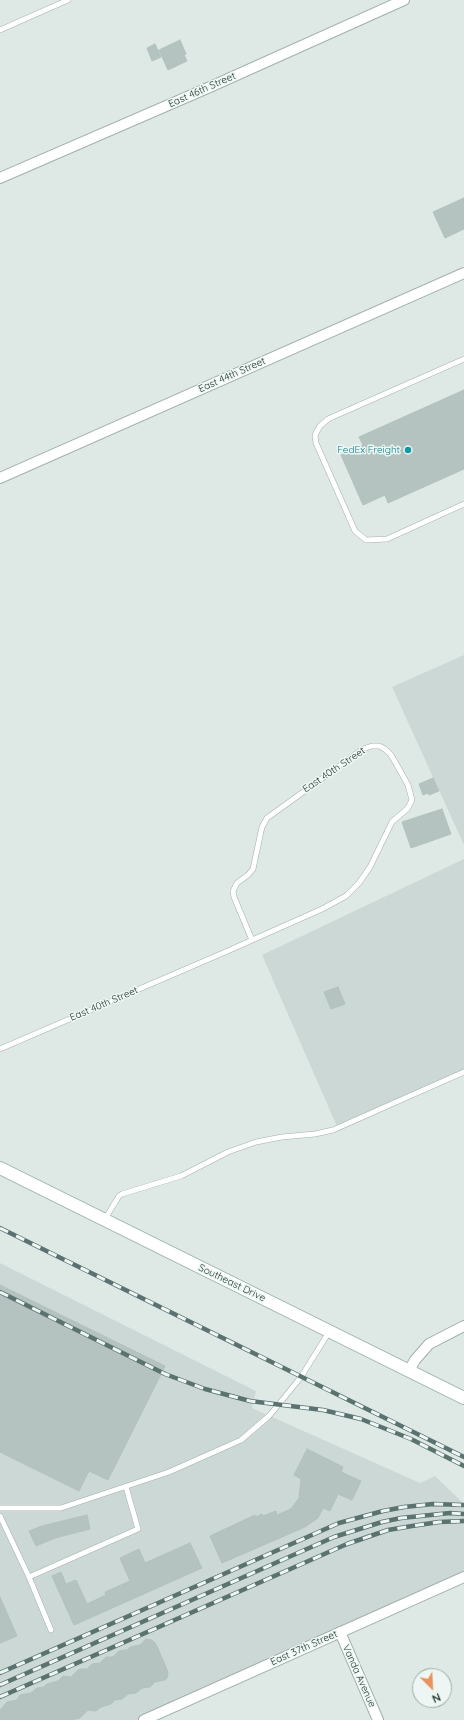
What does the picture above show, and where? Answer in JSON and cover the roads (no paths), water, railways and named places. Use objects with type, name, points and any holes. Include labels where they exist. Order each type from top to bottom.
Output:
[{"type":"main road","name":"Southeast Drive","points":[[0,1168],[464,1398]]},
{"type":"street","name":"East 46th Street","points":[[0,178],[210,87],[404,0]]},
{"type":"street","name":"East 44th Street","points":[[0,478],[464,273]]},
{"type":"street","points":[[409,1370],[415,1360],[429,1344],[464,1326]]},
{"type":"street","name":"East 37th Street","points":[[144,1720],[156,1717],[340,1632],[464,1577]]},
{"type":"street","name":"Vanda Avenue","points":[[340,1632],[378,1720]]},
{"type":"lane","points":[[0,30],[68,0]]},
{"type":"lane","points":[[464,359],[328,419],[320,426],[315,435],[316,443],[355,531],[366,540],[387,539],[464,504]]},
{"type":"lane","name":"East 40th Street","points":[[0,1049],[252,940],[336,903],[346,896],[359,883],[377,854],[389,826],[408,808],[412,800],[408,785],[391,755],[384,749],[379,746],[372,746],[363,749],[267,818],[262,827],[253,869],[237,884],[233,891],[252,940]]},
{"type":"lane","points":[[104,1220],[119,1196],[122,1194],[181,1176],[228,1152],[256,1142],[333,1130],[464,1072]]},
{"type":"lane","points":[[0,1508],[61,1508],[169,1472],[241,1440],[269,1416],[279,1404],[301,1377],[330,1332]]},
{"type":"lane","points":[[29,1577],[138,1529],[126,1487]]},
{"type":"lane","points":[[0,1516],[29,1577],[51,1630]]},
{"type":"railway","points":[[0,1228],[464,1457]]},
{"type":"railway","points":[[0,1292],[165,1374],[205,1389],[250,1401],[323,1410],[361,1419],[411,1439],[464,1466]]},
{"type":"railway","points":[[0,1673],[339,1523],[404,1507],[433,1504],[464,1505]]},
{"type":"railway","points":[[0,1685],[334,1537],[382,1522],[401,1518],[450,1513],[464,1514]]},
{"type":"railway","points":[[0,1697],[347,1544],[388,1530],[439,1522],[464,1521]]},
{"type":"place","name":"FedEx Freight","points":[[408,450]]}]
